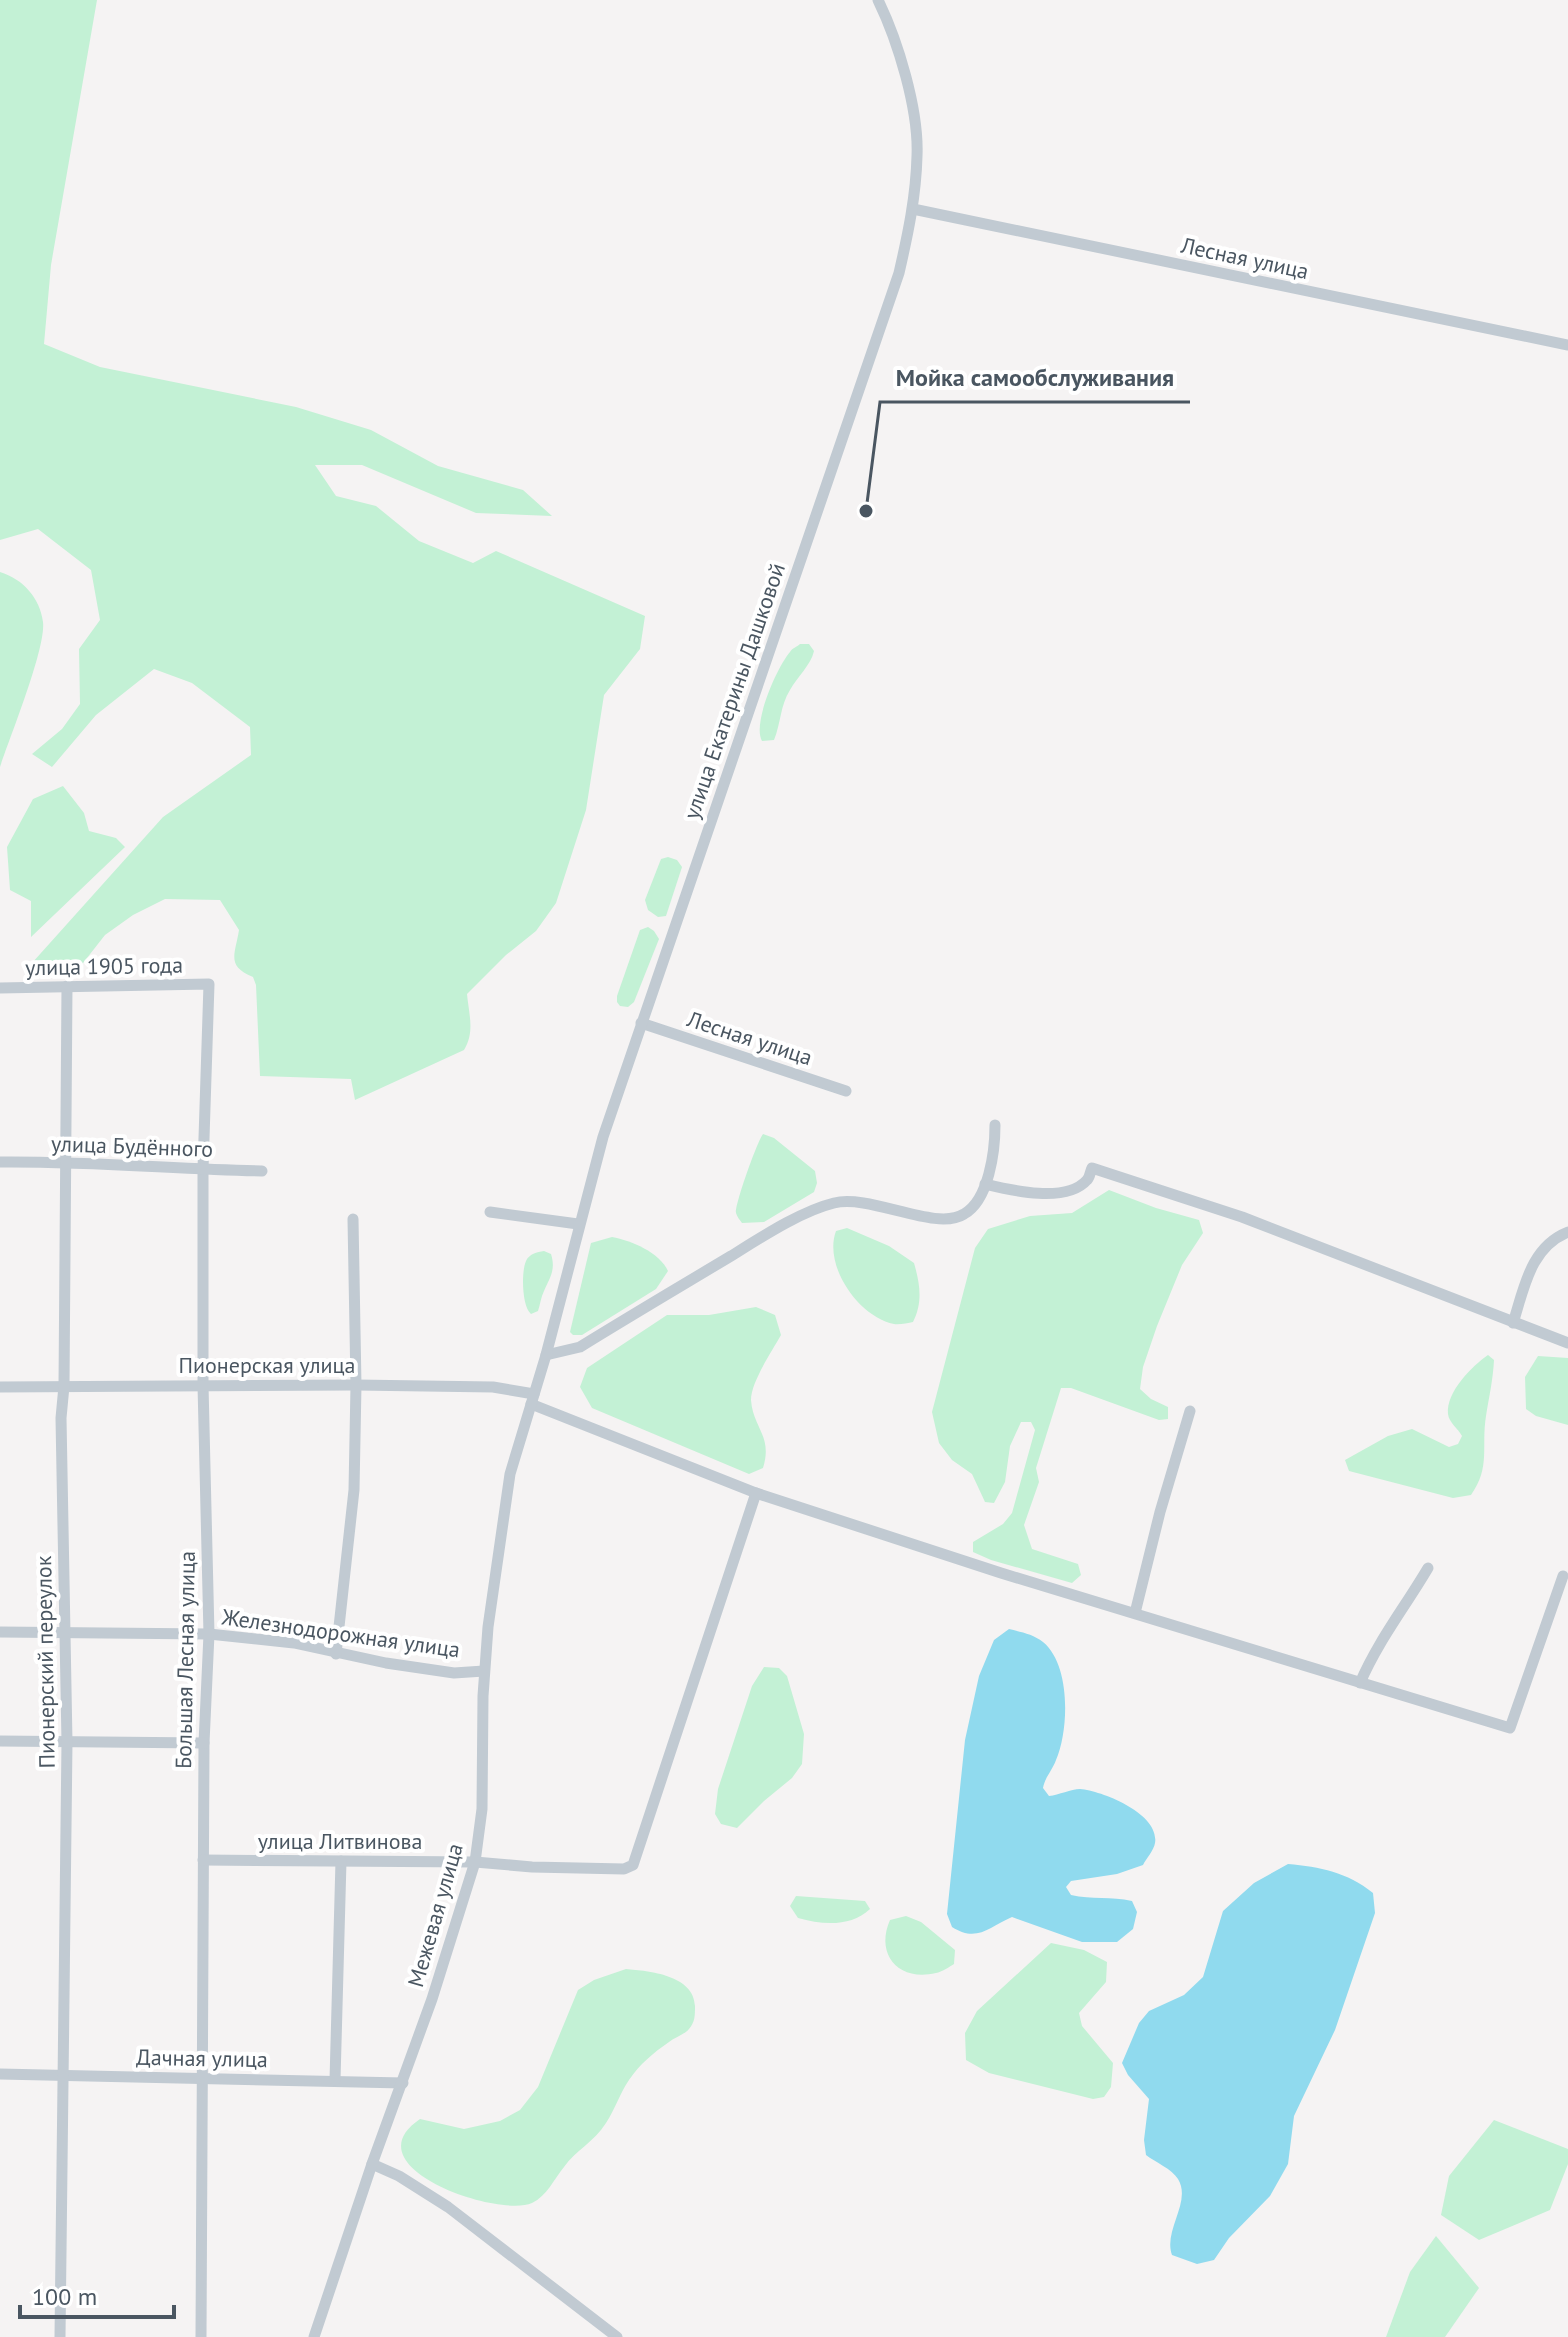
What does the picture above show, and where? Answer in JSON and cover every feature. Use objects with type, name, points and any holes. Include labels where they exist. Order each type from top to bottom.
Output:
[{"type":"street","name":"улица Екатерины Дашковой","points":[[532,1399],[603,1137],[899,273],[913,209],[918,153],[914,117],[893,30],[878,0]]},
{"type":"street","name":"Лесная улица","points":[[913,209],[1568,345]]},
{"type":"street","name":"улица 1905 года","points":[[0,988],[209,984]]},
{"type":"street","name":"Большая Лесная улица","points":[[201,2337],[204,1743],[209,1634],[203,1385],[203,1169],[209,984]]},
{"type":"street","name":"Пионерский переулок","points":[[60,2337],[67,1742],[61,1418],[64,1386],[67,986]]},
{"type":"street","name":"Лесная улица","points":[[641,1023],[846,1091]]},
{"type":"street","points":[[546,1355],[580,1347],[777,1228],[833,1203],[856,1201],[944,1220],[964,1215],[978,1200],[985,1184],[995,1140],[995,1125]]},
{"type":"street","name":"улица Будённого","points":[[0,1162],[65,1161],[262,1171]]},
{"type":"street","points":[[985,1184],[1019,1193],[1062,1192],[1087,1180],[1092,1168],[1242,1217],[1568,1343]]},
{"type":"street","points":[[490,1212],[578,1224]]},
{"type":"street","points":[[336,1654],[354,1490],[353,1219]]},
{"type":"street","points":[[1513,1323],[1533,1263],[1542,1249],[1568,1232]]},
{"type":"street","name":"Пионерская улица","points":[[0,1387],[493,1387],[532,1399],[756,1493],[1510,1728],[1563,1576]]},
{"type":"street","name":"Межевая улица","points":[[314,2337],[372,2164],[403,2083],[475,1862],[482,1809],[484,1671],[488,1627],[510,1474],[532,1399]]},
{"type":"street","points":[[1135,1613],[1160,1512],[1190,1411]]},
{"type":"street","name":"улица Литвинова","points":[[203,1860],[475,1862],[624,1869],[633,1865],[756,1493]]},
{"type":"street","points":[[1360,1683],[1379,1643],[1394,1625],[1428,1568]]},
{"type":"street","name":"Железнодорожная улица","points":[[0,1632],[209,1634],[294,1643],[336,1654],[454,1673],[484,1671]]},
{"type":"street","points":[[0,1741],[204,1743]]},
{"type":"street","points":[[335,2080],[341,1861]]},
{"type":"street","name":"Дачная улица","points":[[0,2074],[403,2083]]},
{"type":"street","points":[[372,2164],[399,2176],[448,2207],[617,2337]]},
{"type":"green space","points":[[0,0],[97,0],[51,265],[44,344],[100,367],[296,407],[371,430],[438,466],[523,490],[552,516],[476,513],[362,465],[315,465],[336,496],[376,506],[419,541],[473,563],[496,551],[645,616],[640,649],[604,695],[586,810],[556,903],[536,931],[506,955],[467,994],[470,1030],[464,1050],[355,1100],[351,1079],[260,1076],[256,985],[253,977],[236,964],[234,959],[239,930],[220,900],[165,899],[133,915],[105,935],[76,972],[58,978],[34,974],[32,963],[163,817],[251,755],[250,727],[192,683],[154,669],[96,715],[52,767],[32,754],[62,729],[80,704],[79,649],[100,620],[91,570],[38,529],[0,540]]},
{"type":"green space","points":[[0,572],[16,579],[29,591],[38,605],[43,622],[39,651],[0,767]]},
{"type":"green space","points":[[800,644],[809,644],[814,651],[787,696],[774,740],[762,741],[760,722],[767,696],[785,659]]},
{"type":"green space","points":[[63,786],[84,813],[89,831],[116,838],[125,847],[31,937],[31,901],[10,890],[7,847],[33,799]]},
{"type":"green space","points":[[668,857],[677,860],[682,867],[666,916],[658,917],[648,910],[645,900],[661,859]]},
{"type":"green space","points":[[648,927],[659,939],[634,1002],[628,1007],[620,1006],[617,996],[640,930]]},
{"type":"green space","points":[[763,1134],[774,1138],[815,1171],[817,1183],[814,1192],[764,1222],[742,1223],[736,1214],[737,1207]]},
{"type":"green space","points":[[1109,1190],[1199,1220],[1203,1233],[1182,1265],[1143,1367],[1140,1389],[1151,1399],[1168,1407],[1168,1419],[1159,1420],[1071,1388],[1061,1388],[1036,1468],[1039,1482],[1024,1525],[1032,1549],[1078,1564],[1081,1575],[1072,1583],[973,1552],[973,1542],[1003,1524],[1012,1513],[1035,1430],[1031,1422],[1021,1422],[1010,1446],[1005,1482],[994,1503],[985,1502],[972,1474],[952,1460],[939,1443],[932,1412],[975,1248],[988,1229],[1030,1216],[1072,1213]]},
{"type":"green space","points":[[847,1228],[889,1246],[914,1263],[920,1293],[913,1322],[896,1324],[881,1319],[857,1301],[847,1288],[839,1274],[833,1245],[836,1231]]},
{"type":"green space","points":[[612,1237],[644,1248],[658,1258],[668,1271],[656,1289],[582,1335],[573,1335],[570,1332],[591,1243]]},
{"type":"green space","points":[[544,1251],[551,1254],[553,1269],[538,1311],[531,1314],[524,1297],[524,1266],[529,1257]]},
{"type":"green space","points":[[756,1307],[775,1315],[781,1335],[754,1384],[751,1400],[766,1448],[763,1468],[749,1474],[592,1408],[580,1387],[587,1368],[667,1315],[709,1315]]},
{"type":"green space","points":[[1488,1355],[1494,1360],[1483,1466],[1471,1495],[1453,1498],[1349,1471],[1345,1460],[1388,1436],[1412,1429],[1449,1447],[1458,1444],[1462,1436],[1448,1414],[1451,1397],[1468,1373]]},
{"type":"green space","points":[[1538,1356],[1568,1358],[1568,1425],[1536,1416],[1526,1409],[1525,1377]]},
{"type":"green space","points":[[764,1667],[779,1668],[787,1676],[804,1734],[802,1764],[792,1778],[737,1828],[721,1824],[715,1814],[718,1789],[752,1686]]},
{"type":"green space","points":[[796,1896],[865,1901],[870,1909],[845,1922],[817,1922],[798,1918],[790,1906]]},
{"type":"green space","points":[[906,1916],[921,1922],[955,1950],[954,1964],[922,1975],[901,1969],[893,1963],[888,1954],[886,1932],[890,1920]]},
{"type":"green space","points":[[1051,1943],[1084,1950],[1107,1962],[1106,1982],[1079,2013],[1082,2026],[1113,2063],[1111,2087],[1104,2097],[1093,2099],[989,2073],[966,2060],[965,2033],[977,2011]]},
{"type":"green space","points":[[626,1969],[669,1977],[687,1987],[693,1996],[694,2021],[687,2031],[658,2050],[638,2069],[601,2130],[568,2161],[542,2196],[532,2203],[515,2206],[490,2203],[437,2185],[415,2171],[403,2154],[403,2137],[420,2119],[464,2129],[500,2121],[520,2110],[538,2087],[578,1990],[594,1980]]},
{"type":"green space","points":[[1494,2120],[1568,2149],[1568,2164],[1550,2210],[1479,2240],[1441,2215],[1449,2176]]},
{"type":"green space","points":[[1436,2236],[1479,2288],[1445,2337],[1386,2337],[1410,2272]]},
{"type":"water","points":[[1009,1629],[1043,1642],[1059,1666],[1063,1682],[1063,1732],[1056,1760],[1043,1788],[1049,1796],[1080,1789],[1115,1799],[1140,1814],[1154,1832],[1154,1846],[1143,1865],[1117,1874],[1071,1881],[1066,1887],[1071,1895],[1132,1901],[1137,1912],[1133,1929],[1117,1942],[1082,1942],[1012,1917],[983,1932],[969,1934],[952,1927],[947,1914],[965,1740],[979,1676],[994,1640]]},
{"type":"water","points":[[1288,1864],[1322,1869],[1353,1880],[1373,1893],[1375,1913],[1335,2030],[1294,2116],[1288,2164],[1270,2196],[1229,2238],[1214,2260],[1197,2264],[1172,2255],[1171,2236],[1180,2207],[1181,2188],[1172,2172],[1146,2155],[1144,2140],[1149,2099],[1128,2075],[1122,2063],[1139,2023],[1149,2011],[1184,1995],[1203,1977],[1223,1911],[1254,1883]]},
{"type":"place","name":"Мойка самообслуживания","points":[[866,511]]}]
